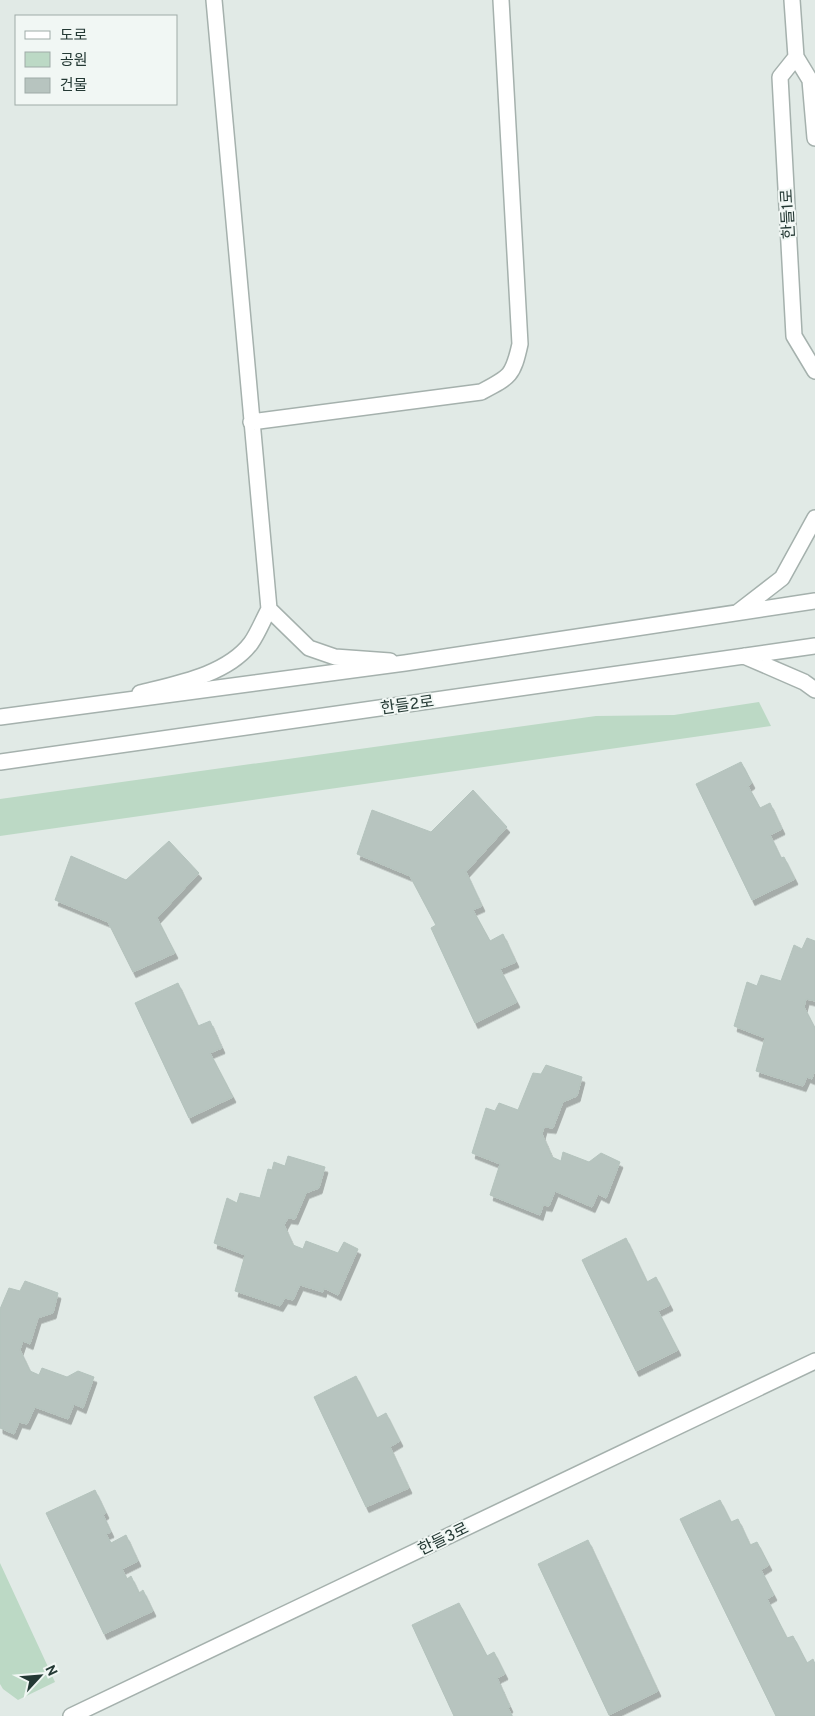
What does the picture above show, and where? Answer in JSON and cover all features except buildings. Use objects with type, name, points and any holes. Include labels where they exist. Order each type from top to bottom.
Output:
[{"type":"street","points":[[98,703],[175,684],[225,666],[250,644],[269,609],[214,0]]},
{"type":"street","points":[[251,422],[481,392],[500,382],[514,370],[520,344],[501,0]]},
{"type":"street","points":[[792,0],[796,57],[810,80],[815,138]]},
{"type":"street","name":"한들1로","points":[[796,57],[780,77],[794,336],[815,371]]},
{"type":"street","points":[[737,613],[782,578],[815,518]]},
{"type":"street","points":[[0,717],[405,663],[815,601]]},
{"type":"street","points":[[269,609],[309,648],[335,657],[405,663]]},
{"type":"street","name":"한들2로","points":[[0,762],[815,646]]},
{"type":"street","points":[[742,656],[804,682],[815,690]]},
{"type":"street","name":"한들3로","points":[[71,1716],[815,1361]]},
{"type":"green space","points":[[759,702],[771,726],[0,836],[0,799],[596,716],[674,715]]},
{"type":"green space","points":[[0,1563],[55,1682],[18,1700],[3,1689],[0,1684]]}]
